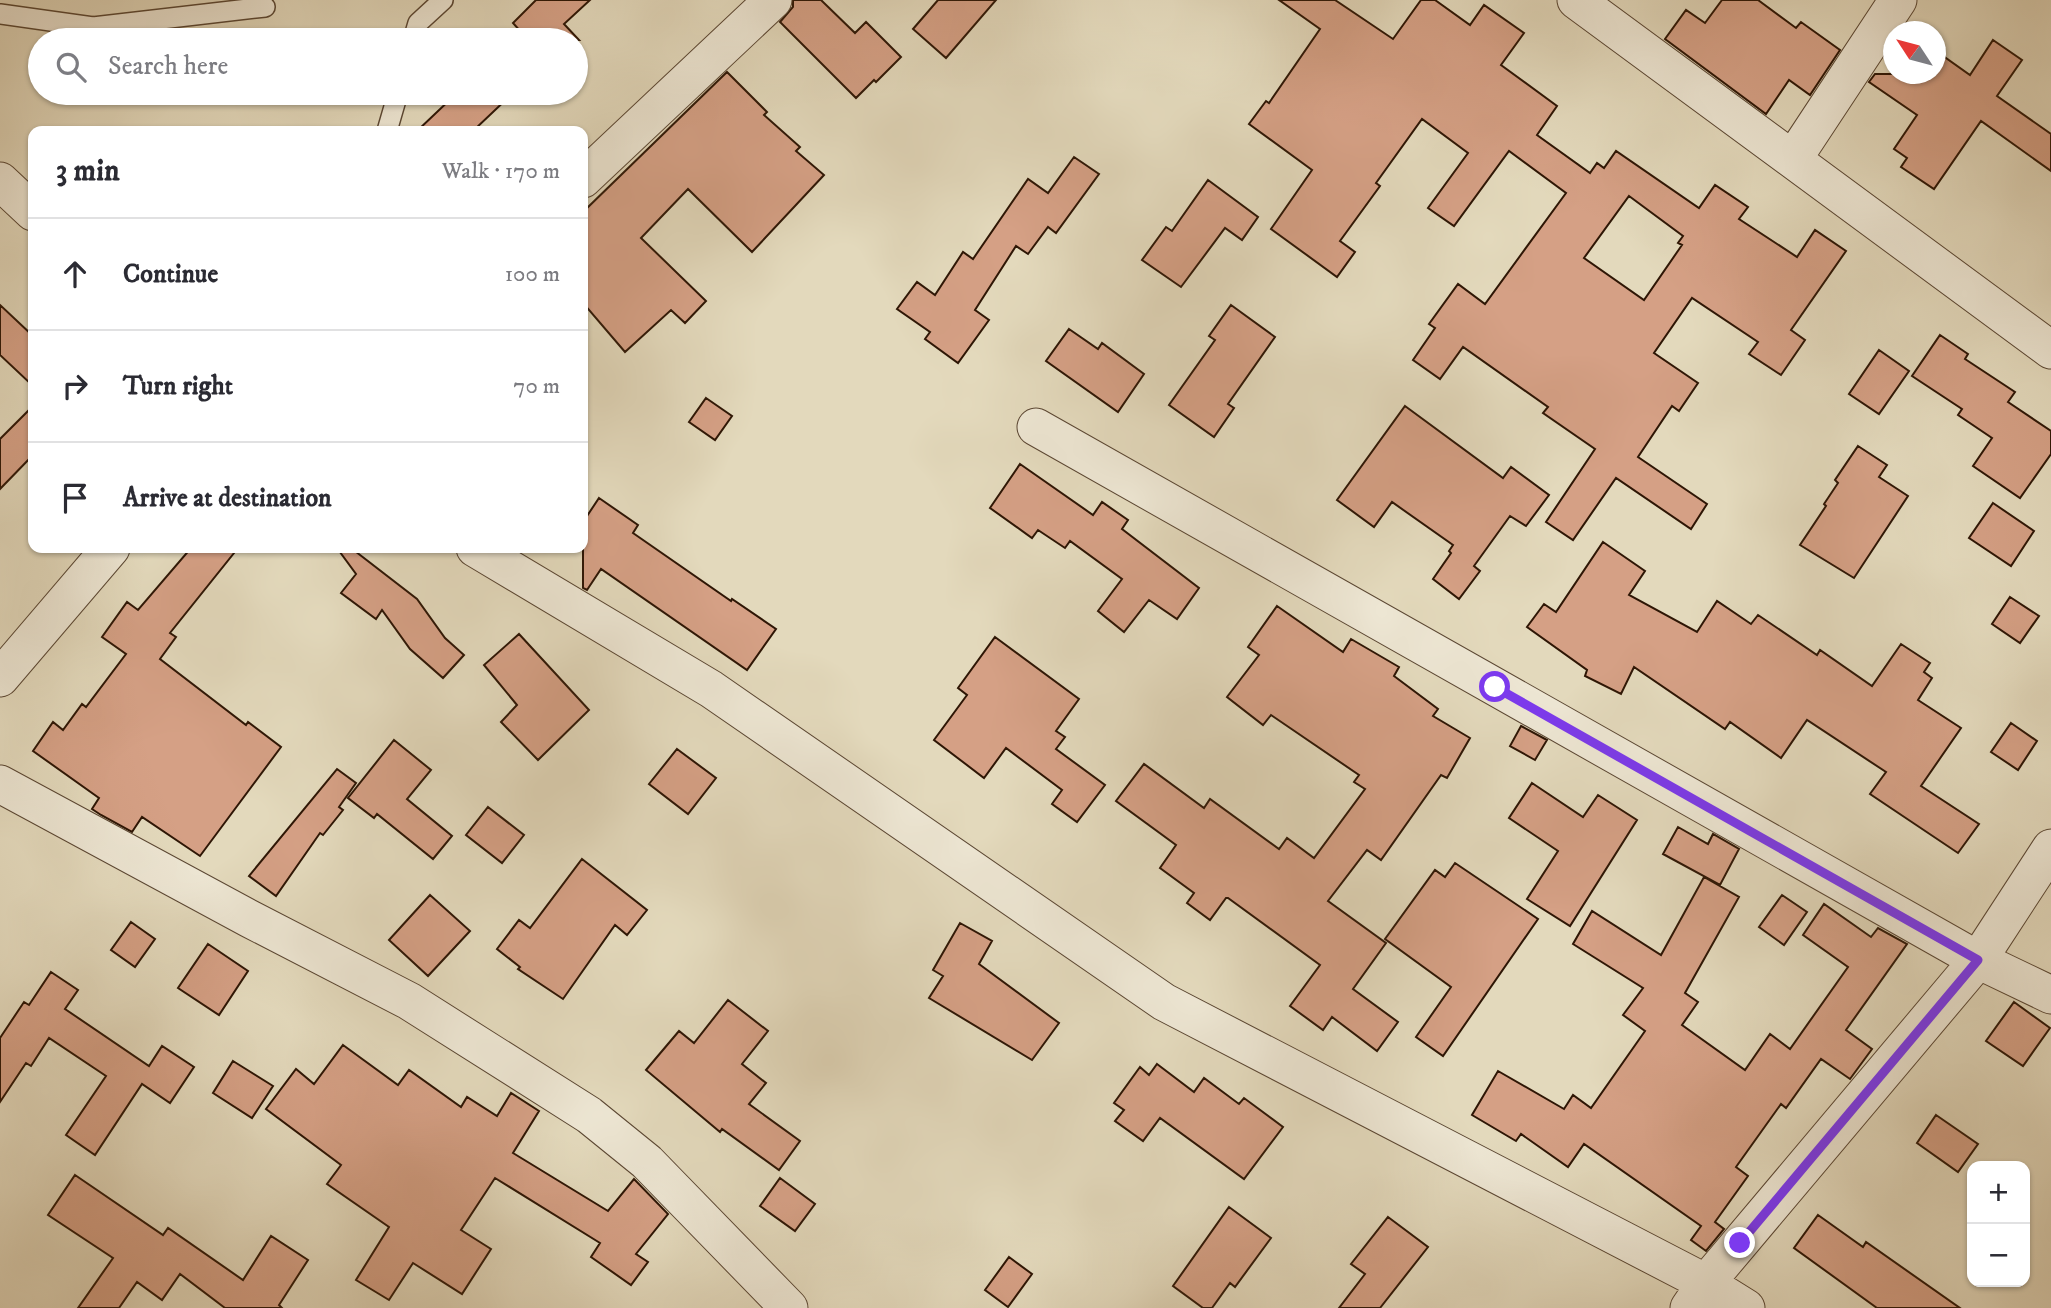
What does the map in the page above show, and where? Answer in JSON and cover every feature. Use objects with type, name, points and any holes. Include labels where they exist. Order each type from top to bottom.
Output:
[{"type":"street","points":[[588,174],[773,0]]},
{"type":"street","points":[[1578,0],[2051,350]]},
{"type":"street","points":[[1793,159],[1898,0]]},
{"type":"street","points":[[0,181],[28,207]]},
{"type":"street","points":[[1036,427],[1978,960],[2051,995]]},
{"type":"street","points":[[0,678],[107,553]]},
{"type":"street","points":[[483,553],[711,689],[1164,1002],[1698,1296],[1746,1308]]},
{"type":"street","points":[[0,784],[409,1001],[589,1115],[647,1162],[789,1308]]},
{"type":"street","points":[[1698,1296],[1978,960],[2051,848]]},
{"type":"lane","points":[[417,28],[418,23],[443,0]]},
{"type":"lane","points":[[0,14],[93,27],[265,7]]},
{"type":"lane","points":[[388,126],[395,105]]},
{"type":"building","points":[[536,0],[590,0],[564,24],[568,28],[517,28],[513,23]]},
{"type":"building","points":[[793,0],[821,0],[855,33],[866,22],[901,57],[856,98],[780,22],[793,7]]},
{"type":"building","points":[[938,0],[996,0],[946,58],[913,29]]},
{"type":"building","points":[[1279,0],[1335,0],[1393,39],[1421,0],[1435,0],[1470,25],[1484,5],[1524,33],[1501,65],[1557,106],[1537,135],[1590,173],[1597,163],[1604,168],[1616,151],[1699,208],[1715,185],[1748,207],[1739,219],[1797,257],[1815,230],[1846,251],[1791,330],[1805,340],[1781,375],[1749,354],[1758,342],[1692,298],[1654,353],[1698,383],[1679,411],[1672,406],[1638,457],[1707,504],[1691,529],[1616,478],[1573,540],[1546,522],[1595,449],[1543,413],[1548,407],[1463,347],[1440,379],[1413,360],[1435,328],[1429,324],[1458,284],[1485,304],[1566,193],[1509,151],[1454,226],[1428,208],[1468,153],[1422,119],[1376,183],[1380,186],[1340,241],[1355,252],[1337,277],[1271,229],[1312,170],[1249,124],[1266,101],[1269,103],[1320,29]],"holes":[[[1629,196],[1683,236],[1678,243],[1682,245],[1644,300],[1584,258]]]},
{"type":"building","points":[[1722,0],[1758,0],[1796,28],[1801,22],[1840,50],[1810,95],[1789,80],[1766,114],[1665,39],[1686,10],[1705,23]]},
{"type":"building","points":[[1993,40],[2022,60],[1997,96],[2051,134],[2051,171],[1981,121],[1934,189],[1901,167],[1907,158],[1894,149],[1917,115],[1869,82],[1875,74],[1883,74],[1883,84],[1946,84],[1946,58],[1970,75]]},
{"type":"building","points":[[727,72],[767,112],[764,115],[800,147],[796,151],[824,175],[752,252],[688,189],[641,238],[706,301],[685,323],[671,310],[625,352],[588,309],[588,207]]},
{"type":"building","points":[[444,105],[500,105],[478,126],[422,126]]},
{"type":"building","points":[[1074,157],[1099,174],[1056,233],[1048,227],[1028,254],[1016,246],[975,310],[989,320],[958,363],[925,339],[930,332],[897,309],[917,282],[935,295],[963,252],[973,259],[1028,179],[1048,193]]},
{"type":"building","points":[[1208,180],[1258,217],[1242,240],[1225,228],[1181,287],[1142,260],[1166,227],[1172,231]]},
{"type":"building","points":[[0,305],[28,331],[28,381],[0,355]]},
{"type":"building","points":[[1231,305],[1275,337],[1228,404],[1234,408],[1214,437],[1169,405],[1215,340],[1209,336]]},
{"type":"building","points":[[1069,329],[1098,349],[1102,343],[1144,374],[1118,412],[1046,361]]},
{"type":"building","points":[[1940,335],[1968,354],[1965,359],[2015,392],[2008,402],[2051,431],[2051,454],[2020,498],[1973,466],[1992,438],[1958,415],[1962,409],[1912,376]]},
{"type":"building","points":[[1879,350],[1909,371],[1879,414],[1849,394]]},
{"type":"building","points":[[706,398],[732,416],[715,440],[689,422]]},
{"type":"building","points":[[1405,406],[1503,478],[1511,467],[1549,495],[1526,526],[1510,516],[1474,566],[1480,571],[1459,599],[1433,579],[1451,553],[1449,551],[1453,545],[1392,502],[1374,527],[1337,500]]},
{"type":"building","points":[[28,411],[28,460],[0,489],[0,439]]},
{"type":"building","points":[[1858,446],[1887,465],[1879,477],[1908,496],[1854,578],[1800,545],[1826,506],[1824,504],[1838,483],[1835,480]]},
{"type":"building","points":[[1020,464],[1093,515],[1102,502],[1128,520],[1122,529],[1199,588],[1177,619],[1149,600],[1124,632],[1098,611],[1122,579],[1070,541],[1065,548],[1038,530],[1032,538],[990,508]]},
{"type":"building","points":[[599,498],[638,525],[633,533],[776,629],[747,670],[601,569],[587,590],[583,588],[583,553],[588,553],[588,514]]},
{"type":"building","points":[[1993,503],[2034,531],[2011,566],[1969,538]]},
{"type":"building","points":[[1603,542],[1645,571],[1629,595],[1697,632],[1717,601],[1751,624],[1758,615],[1817,655],[1820,650],[1872,686],[1901,644],[1930,663],[1924,672],[1932,678],[1918,700],[1961,728],[1921,786],[1979,824],[1958,853],[1870,794],[1886,772],[1807,720],[1781,758],[1730,722],[1725,729],[1634,667],[1621,694],[1585,676],[1587,670],[1527,627],[1544,604],[1556,612]]},
{"type":"building","points":[[187,553],[234,553],[170,633],[176,637],[160,659],[246,725],[248,722],[281,747],[200,856],[142,817],[132,832],[101,815],[92,809],[99,798],[33,751],[53,722],[63,730],[82,704],[86,707],[126,654],[102,637],[127,602],[138,610]]},
{"type":"building","points":[[341,553],[357,553],[417,599],[445,638],[464,655],[443,678],[410,649],[382,610],[376,619],[341,593],[356,574]]},
{"type":"building","points":[[2010,597],[2039,616],[2020,643],[1992,624]]},
{"type":"building","points":[[1277,606],[1343,652],[1351,639],[1399,667],[1394,676],[1438,709],[1433,716],[1470,738],[1447,778],[1441,775],[1381,860],[1367,850],[1328,901],[1386,943],[1353,989],[1398,1022],[1377,1051],[1332,1017],[1323,1030],[1290,1006],[1320,965],[1228,898],[1210,920],[1187,903],[1194,893],[1160,868],[1176,845],[1116,801],[1144,764],[1204,808],[1210,799],[1279,849],[1287,838],[1314,858],[1365,789],[1354,782],[1359,775],[1271,715],[1263,725],[1227,697],[1259,655],[1248,647]]},
{"type":"building","points":[[519,634],[589,710],[538,760],[501,722],[517,705],[484,665]]},
{"type":"building","points":[[995,637],[1079,699],[1056,731],[1065,737],[1056,749],[1105,785],[1077,822],[1052,804],[1062,790],[1006,748],[984,778],[934,740],[967,695],[958,688]]},
{"type":"building","points":[[2011,723],[2037,741],[2018,770],[1991,752]]},
{"type":"building","points":[[1521,726],[1547,740],[1535,760],[1510,746]]},
{"type":"building","points":[[394,740],[431,770],[407,799],[452,836],[433,859],[377,814],[374,818],[348,798]]},
{"type":"building","points":[[677,749],[716,778],[688,814],[649,784]]},
{"type":"building","points":[[337,769],[356,783],[339,807],[343,810],[323,835],[320,833],[276,896],[249,876]]},
{"type":"building","points":[[1532,783],[1583,817],[1598,795],[1637,820],[1570,926],[1527,899],[1558,851],[1509,818]]},
{"type":"building","points":[[488,807],[524,835],[502,863],[466,835]]},
{"type":"building","points":[[1678,827],[1708,844],[1713,834],[1739,849],[1720,885],[1663,854]]},
{"type":"building","points":[[582,859],[647,910],[627,935],[615,925],[563,999],[518,969],[520,967],[497,949],[519,920],[530,928]]},
{"type":"building","points":[[1455,863],[1538,919],[1443,1056],[1416,1037],[1451,987],[1385,939],[1435,870],[1445,877]]},
{"type":"building","points":[[1704,877],[1739,897],[1685,993],[1698,1002],[1682,1025],[1745,1070],[1770,1034],[1790,1049],[1848,967],[1803,935],[1824,904],[1871,937],[1878,928],[1907,944],[1846,1030],[1872,1049],[1850,1079],[1821,1059],[1786,1108],[1781,1104],[1736,1167],[1748,1176],[1715,1222],[1724,1229],[1706,1251],[1691,1240],[1701,1226],[1584,1144],[1568,1167],[1521,1134],[1516,1141],[1472,1115],[1498,1071],[1564,1109],[1573,1095],[1591,1108],[1645,1031],[1623,1015],[1643,988],[1573,944],[1592,911],[1661,955]]},
{"type":"building","points":[[430,895],[470,931],[428,976],[389,940]]},
{"type":"building","points":[[1782,895],[1807,912],[1784,945],[1759,927]]},
{"type":"building","points":[[131,922],[155,939],[135,967],[111,950]]},
{"type":"building","points":[[960,923],[992,941],[979,964],[1059,1023],[1032,1060],[929,998],[943,976],[933,970]]},
{"type":"building","points":[[208,944],[248,971],[219,1015],[178,988]]},
{"type":"building","points":[[51,972],[78,990],[65,1009],[149,1066],[162,1046],[194,1067],[170,1103],[142,1084],[95,1155],[66,1135],[106,1076],[49,1038],[31,1066],[26,1063],[0,1102],[0,1038],[24,1002],[29,1005]]},
{"type":"building","points":[[728,1000],[768,1031],[742,1064],[766,1083],[749,1104],[800,1141],[779,1170],[722,1129],[720,1132],[646,1070],[679,1031],[694,1043]]},
{"type":"building","points":[[2014,1002],[2050,1028],[2023,1066],[1986,1041]]},
{"type":"building","points":[[343,1045],[398,1085],[409,1070],[461,1107],[467,1097],[497,1116],[511,1093],[539,1111],[513,1153],[608,1211],[634,1179],[668,1214],[636,1254],[648,1262],[631,1285],[591,1257],[600,1243],[495,1178],[461,1230],[491,1249],[462,1294],[413,1263],[389,1300],[356,1280],[389,1227],[327,1184],[341,1165],[266,1109],[296,1069],[314,1084]]},
{"type":"building","points":[[233,1061],[273,1086],[252,1118],[213,1093]]},
{"type":"building","points":[[1157,1064],[1194,1092],[1204,1078],[1239,1104],[1244,1098],[1283,1127],[1244,1179],[1160,1118],[1143,1141],[1115,1121],[1124,1110],[1114,1103],[1140,1067],[1149,1075]]},
{"type":"building","points":[[1936,1115],[1978,1144],[1958,1172],[1917,1143]]},
{"type":"building","points":[[75,1175],[163,1235],[168,1228],[243,1280],[271,1236],[308,1260],[279,1305],[282,1308],[225,1308],[180,1274],[162,1300],[137,1282],[119,1308],[78,1308],[113,1258],[48,1215]]},
{"type":"building","points":[[780,1178],[815,1204],[795,1231],[760,1206]]},
{"type":"building","points":[[1229,1207],[1271,1238],[1235,1287],[1230,1283],[1212,1308],[1203,1308],[1173,1286]]},
{"type":"building","points":[[1818,1215],[1863,1247],[1866,1242],[1960,1308],[1877,1308],[1794,1248]]},
{"type":"building","points":[[1388,1217],[1428,1247],[1380,1308],[1339,1308],[1365,1274],[1351,1264]]},
{"type":"building","points":[[1009,1257],[1032,1274],[1008,1307],[985,1290]]},
{"type":"route","points":[[1495,687],[1978,960],[1740,1243]]}]
